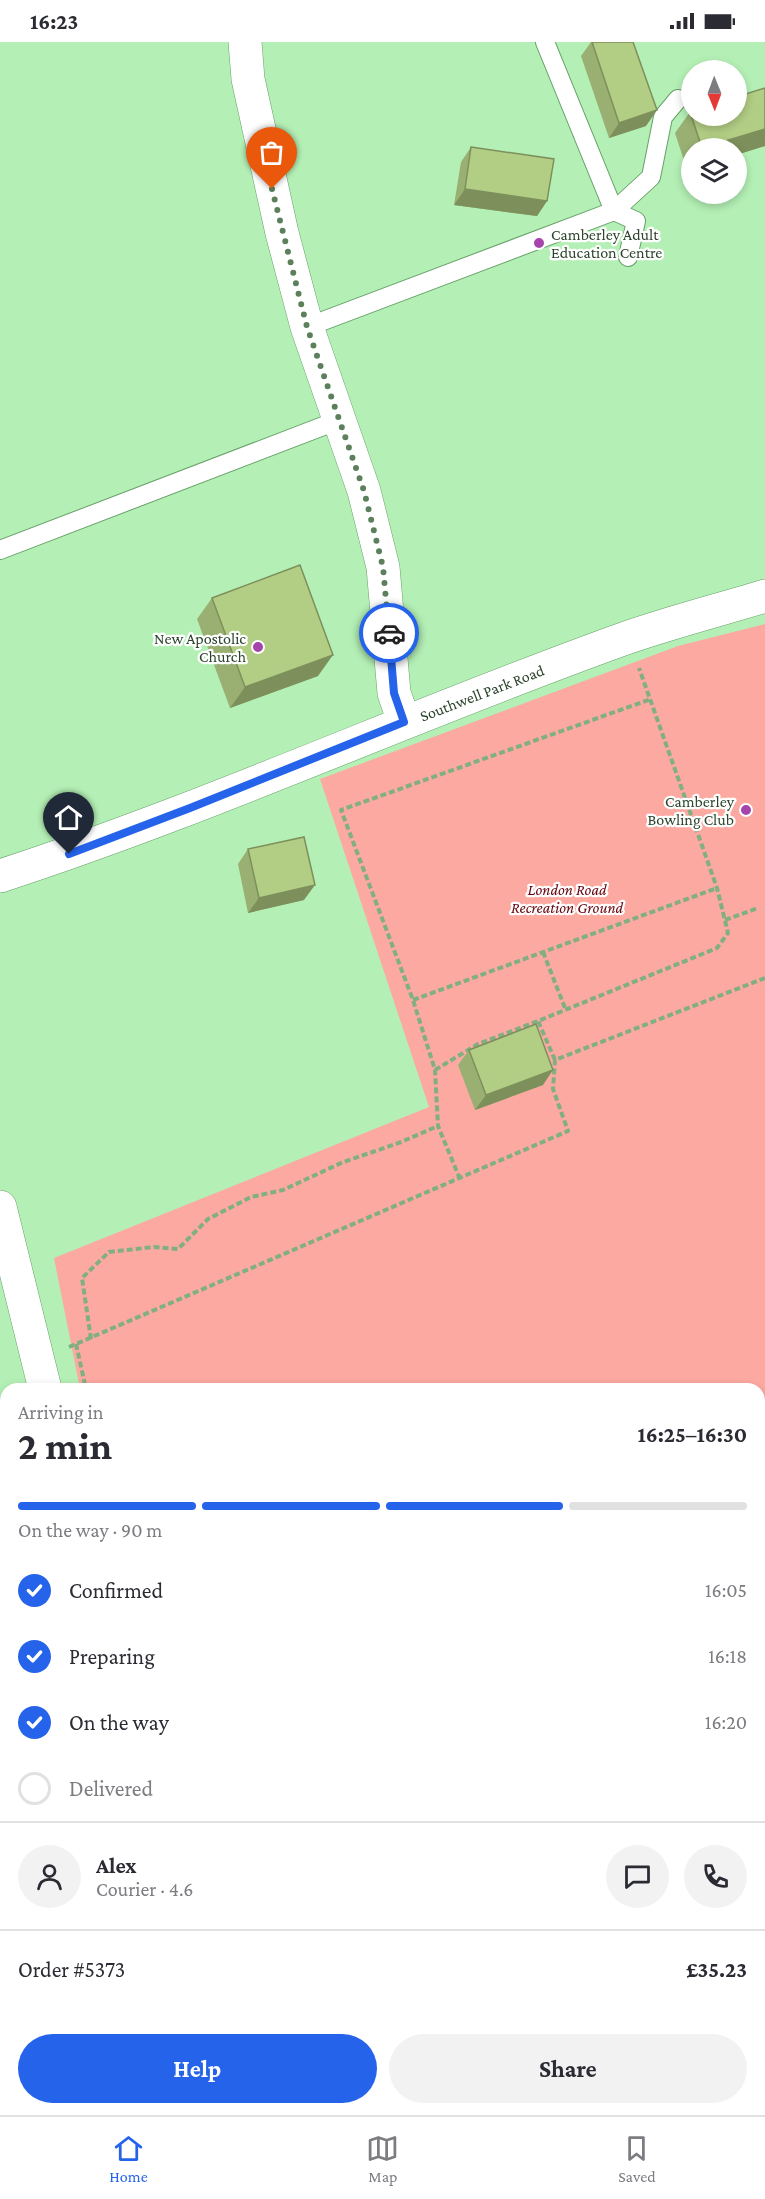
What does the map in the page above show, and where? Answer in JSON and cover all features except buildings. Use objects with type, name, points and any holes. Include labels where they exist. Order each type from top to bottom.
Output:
[{"type":"street","points":[[245,42],[248,79],[282,233],[307,327],[364,491],[383,567],[394,693],[404,722]]},
{"type":"street","name":"Southwell Park Road","points":[[0,876],[69,854],[404,722],[628,638],[765,596]]},
{"type":"street","points":[[0,1207],[6,1256],[41,1374]]},
{"type":"lane","points":[[545,42],[614,211],[636,220],[628,257]]},
{"type":"lane","points":[[307,327],[614,211],[651,177],[663,117],[678,99]]},
{"type":"lane","points":[[0,550],[339,420]]},
{"type":"path","points":[[435,1070],[478,1044],[717,948],[728,933],[717,888],[628,638]]},
{"type":"path","points":[[460,1179],[438,1126],[435,1070],[412,1000],[341,810],[651,699]]},
{"type":"path","points":[[412,1000],[717,888]]},
{"type":"path","points":[[725,920],[758,908]]},
{"type":"path","points":[[543,952],[565,1008]]},
{"type":"path","points":[[555,1060],[765,978]]},
{"type":"path","points":[[41,1374],[76,1344],[568,1131],[553,1089],[555,1060],[538,1020]]},
{"type":"path","points":[[91,1339],[82,1278],[109,1252],[154,1247],[178,1249],[208,1219],[251,1197],[283,1190],[341,1163],[401,1143],[438,1126]]},
{"type":"path","points":[[76,1344],[85,1383]]},
{"type":"green space","name":"London Road Recreation Ground","points":[[765,624],[765,1383],[79,1383],[54,1258],[429,1107],[320,779],[678,646]]},
{"type":"way so far","points":[[272,189],[307,327],[364,491],[383,567],[389,633]]},
{"type":"place","name":"Camberley Adult Education Centre","points":[[539,243]]},
{"type":"place","name":"New Apostolic Church","points":[[258,647]]},
{"type":"place","name":"Camberley Bowling Club","points":[[746,810]]},
{"type":"route","points":[[69,854],[404,722],[394,693],[389,633]]}]
